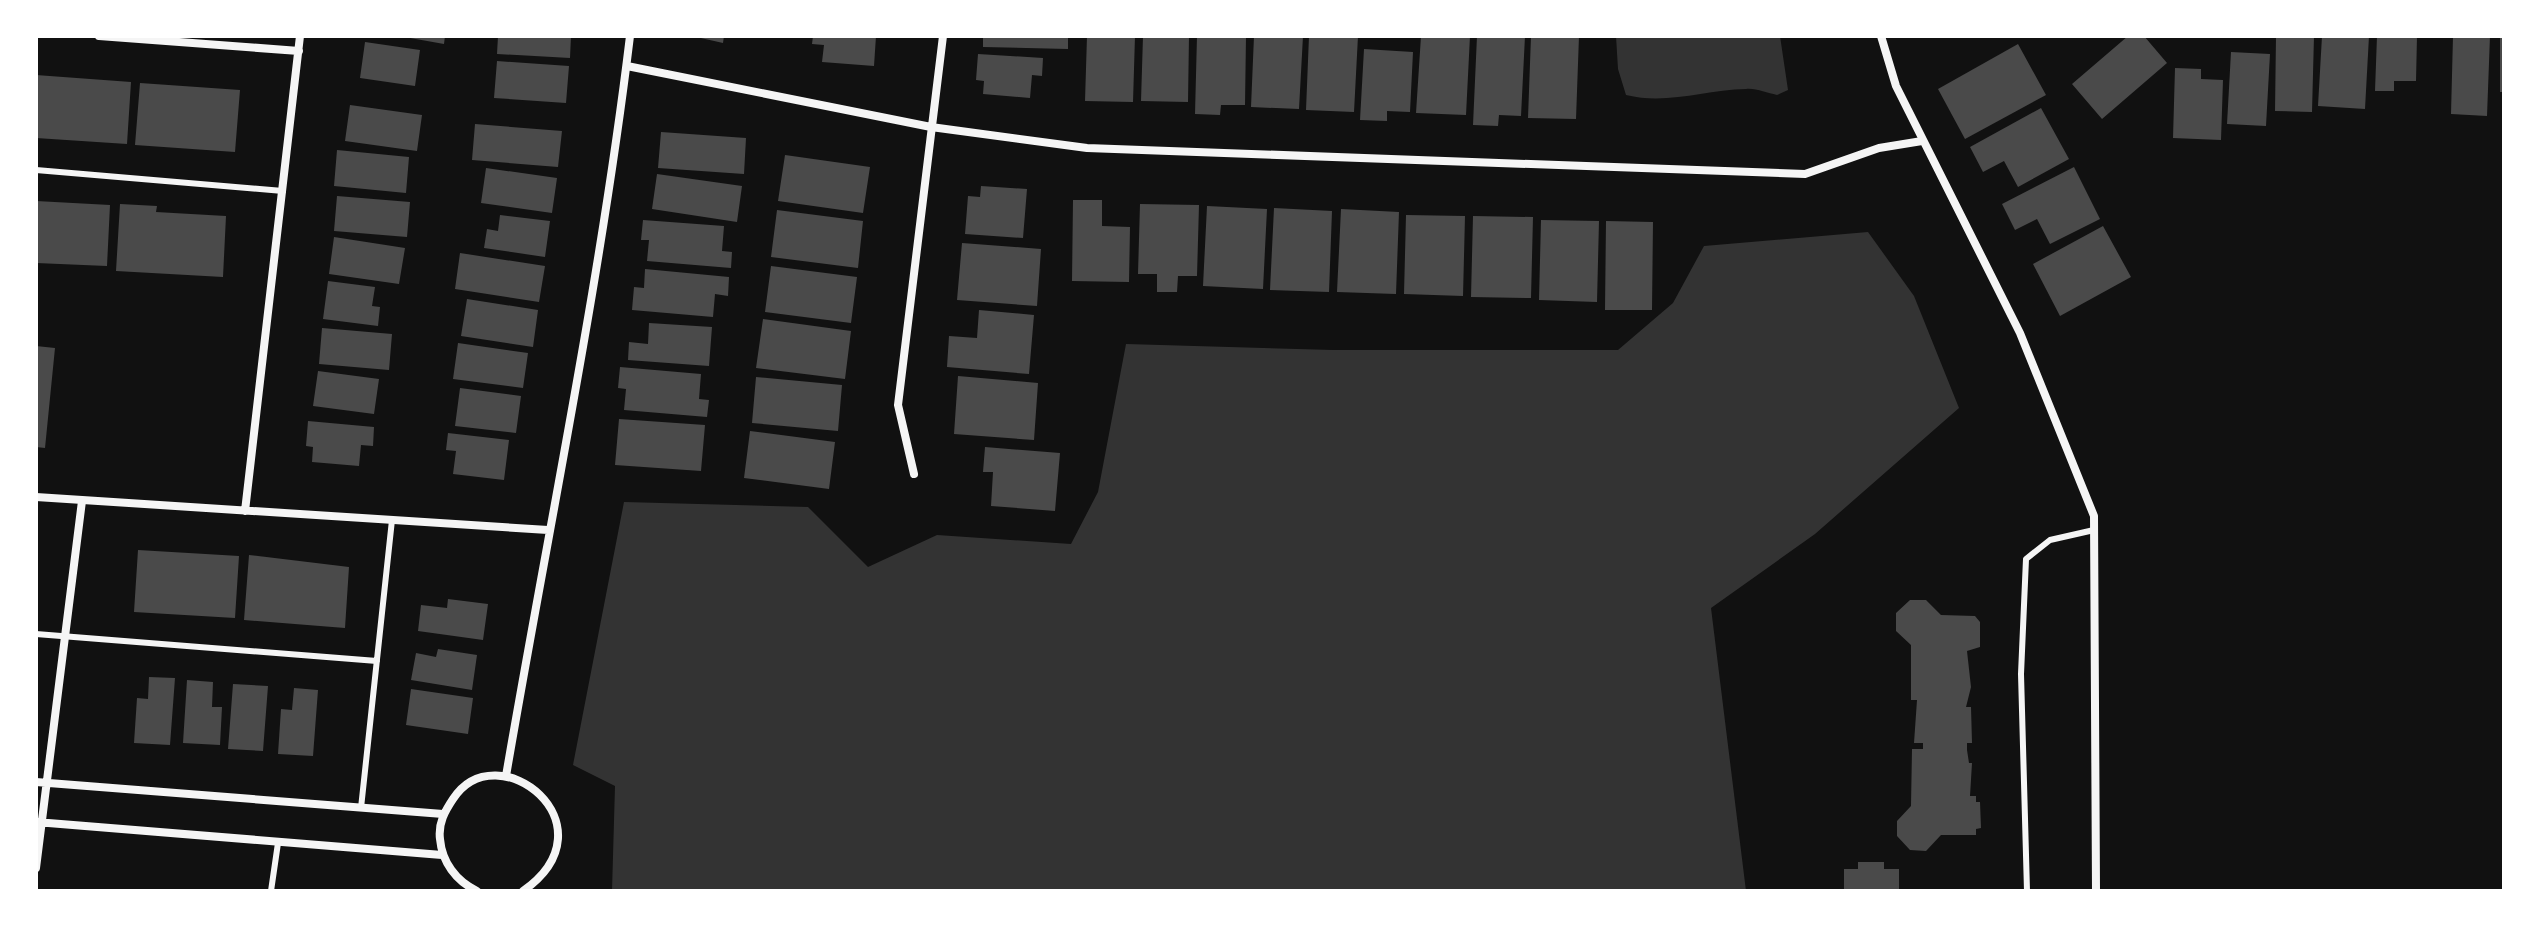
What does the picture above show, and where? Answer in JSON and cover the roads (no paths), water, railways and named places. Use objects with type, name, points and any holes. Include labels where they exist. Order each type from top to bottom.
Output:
[{"type":"street","points":[[99,36],[299,51]]},
{"type":"street","points":[[245,511],[300,36]]},
{"type":"street","points":[[506,776],[548,530],[566,451],[630,36]]},
{"type":"street","points":[[914,474],[898,405],[943,36]]},
{"type":"street","points":[[1881,36],[1896,86],[2020,333],[2094,516],[2096,891]]},
{"type":"street","points":[[627,66],[931,127],[1087,148],[1805,174],[1879,148],[1922,141]]},
{"type":"street","points":[[36,497],[548,530]]},
{"type":"street","points":[[36,868],[82,501]]},
{"type":"street","points":[[477,891],[455,876],[442,855],[439,835],[443,814],[457,792],[468,785],[480,779],[506,776],[530,784],[549,802],[558,827],[557,853],[544,876],[523,891]]},
{"type":"street","points":[[36,782],[443,814]]},
{"type":"street","points":[[40,822],[442,855]]},
{"type":"lane","points":[[36,170],[283,191]]},
{"type":"lane","points":[[361,808],[392,520]]},
{"type":"lane","points":[[2027,891],[2021,674],[2026,559],[2050,540],[2094,530]]},
{"type":"lane","points":[[36,634],[377,661]]},
{"type":"lane","points":[[271,891],[278,843]]}]
